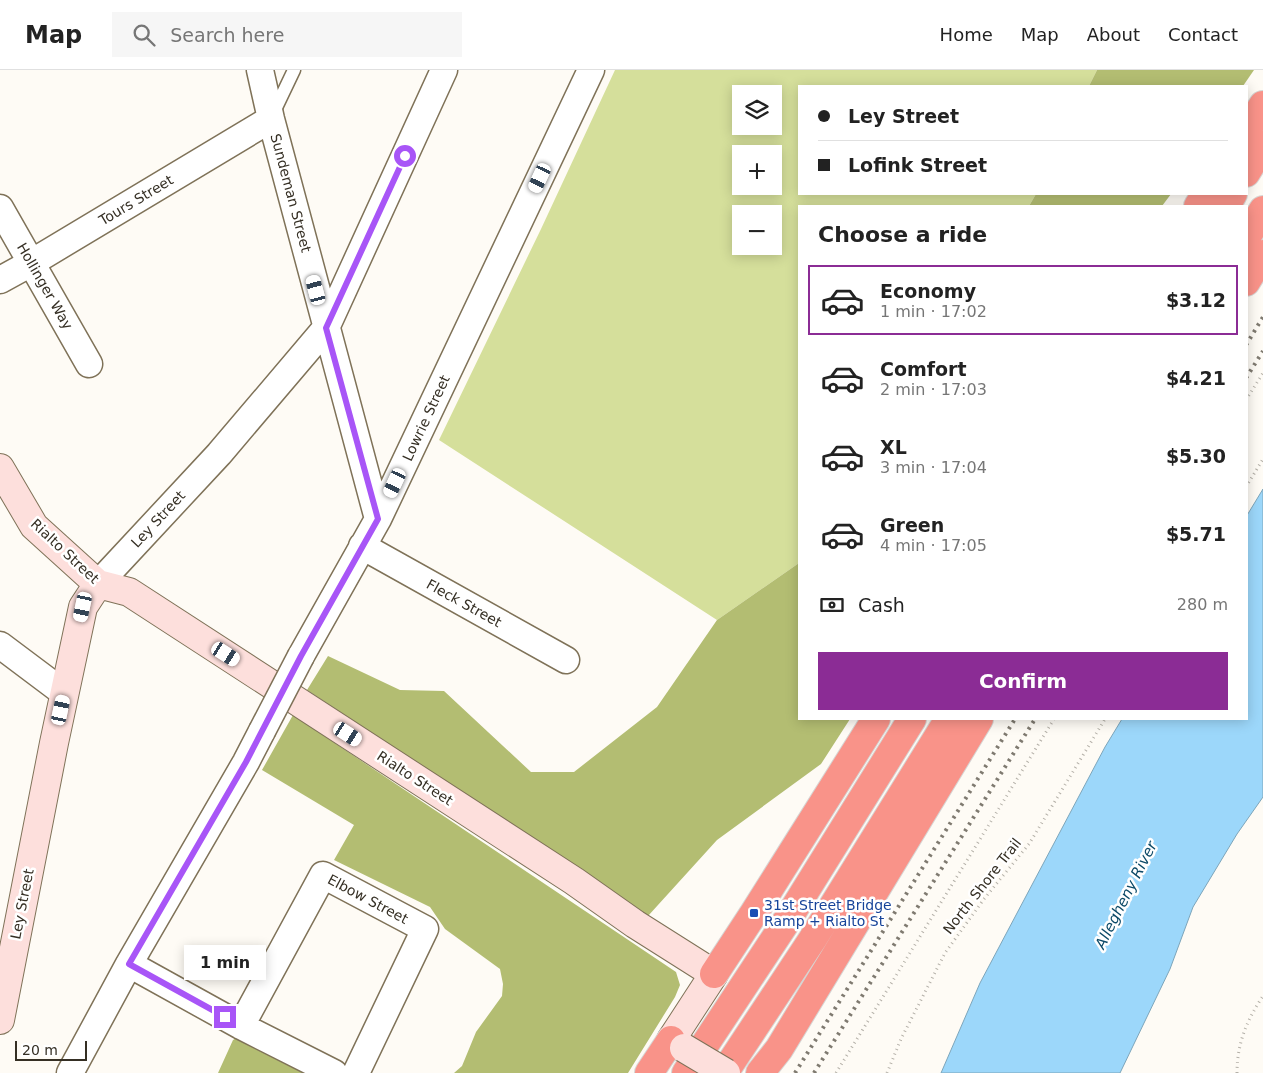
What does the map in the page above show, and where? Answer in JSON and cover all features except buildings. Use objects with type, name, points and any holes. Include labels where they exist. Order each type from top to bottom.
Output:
[{"type":"highway","points":[[1248,128],[1263,105]]},
{"type":"highway","points":[[1248,170],[1263,146]]},
{"type":"highway","points":[[1248,235],[1263,210]]},
{"type":"highway","points":[[1248,279],[1263,254]]},
{"type":"highway","points":[[714,974],[875,720]]},
{"type":"highway","points":[[649,1073],[680,1054],[784,926],[911,720]]},
{"type":"highway","points":[[725,1073],[812,940],[948,720]]},
{"type":"highway","points":[[760,1073],[779,1049],[978,720]]},
{"type":"street","name":"Sundeman Street","points":[[260,70],[271,119],[378,519]]},
{"type":"street","name":"Ley Street","points":[[0,1020],[64,693],[83,607],[98,584],[219,454],[326,328],[444,70]]},
{"type":"street","name":"Lowrie Street","points":[[70,1073],[129,964],[246,762],[301,656],[378,519],[592,70]]},
{"type":"street","name":"Tours Street","points":[[0,280],[32,263],[271,119]]},
{"type":"street","name":"Hollinger Way","points":[[0,208],[89,364]]},
{"type":"street","name":"Rialto Street","points":[[0,468],[34,526],[98,584],[129,592],[137,597],[714,974]]},
{"type":"street","name":"Fleck Street","points":[[362,546],[566,660]]},
{"type":"street","points":[[0,645],[64,693]]},
{"type":"street","name":"Elbow Street","points":[[241,1026],[323,875],[424,930],[356,1073]]},
{"type":"street","points":[[129,964],[241,1026],[334,1073]]},
{"type":"street","points":[[714,974],[680,1054],[725,1073]]},
{"type":"lane","points":[[271,119],[294,70]]},
{"type":"path","points":[[1248,397],[1263,374]]},
{"type":"path","points":[[1248,484],[1263,459]]},
{"type":"path","points":[[836,1073],[1053,720]]},
{"type":"path","name":"North Shore Trail","points":[[887,1073],[901,1039],[945,953],[984,899],[1029,844],[1104,720]]},
{"type":"path","points":[[1237,1073],[1238,1056],[1244,1030],[1263,996]]},
{"type":"green space","points":[[615,70],[1097,70],[1090,85],[798,85],[798,195],[1035,195],[1030,205],[798,205],[798,564],[717,620],[439,440]]},
{"type":"green space","points":[[1097,70],[1254,70],[1244,85],[1090,85]]},
{"type":"green space","points":[[1035,195],[1170,195],[1163,205],[1030,205]]},
{"type":"green space","points":[[798,564],[798,720],[849,720],[821,764],[717,840],[648,916],[307,690],[328,656],[400,690],[444,691],[531,772],[574,772],[657,707],[717,620]]},
{"type":"green space","points":[[293,715],[676,972],[680,985],[675,997],[628,1073],[454,1073],[462,1066],[476,1032],[502,996],[503,984],[500,969],[445,929],[430,907],[334,860],[354,825],[262,770]]},
{"type":"green space","points":[[250,1030],[334,1073],[218,1073],[233,1040]]},
{"type":"water","name":"Allegheny River","points":[[1263,489],[1263,797],[1237,834],[1193,907],[1170,969],[1120,1073],[941,1073],[980,983],[1105,747],[1121,720],[1248,720],[1248,514]]},
{"type":"railway","points":[[1248,342],[1263,317]]},
{"type":"railway","points":[[1248,375],[1263,351]]},
{"type":"railway","points":[[795,1073],[1014,720]]},
{"type":"railway","points":[[814,1073],[1034,720]]},
{"type":"place","name":"31st Street Bridge Ramp + Rialto St","points":[[754,913]]},
{"type":"route","points":[[225,1017],[129,964],[246,762],[301,656],[378,519],[326,328],[405,156]]}]
